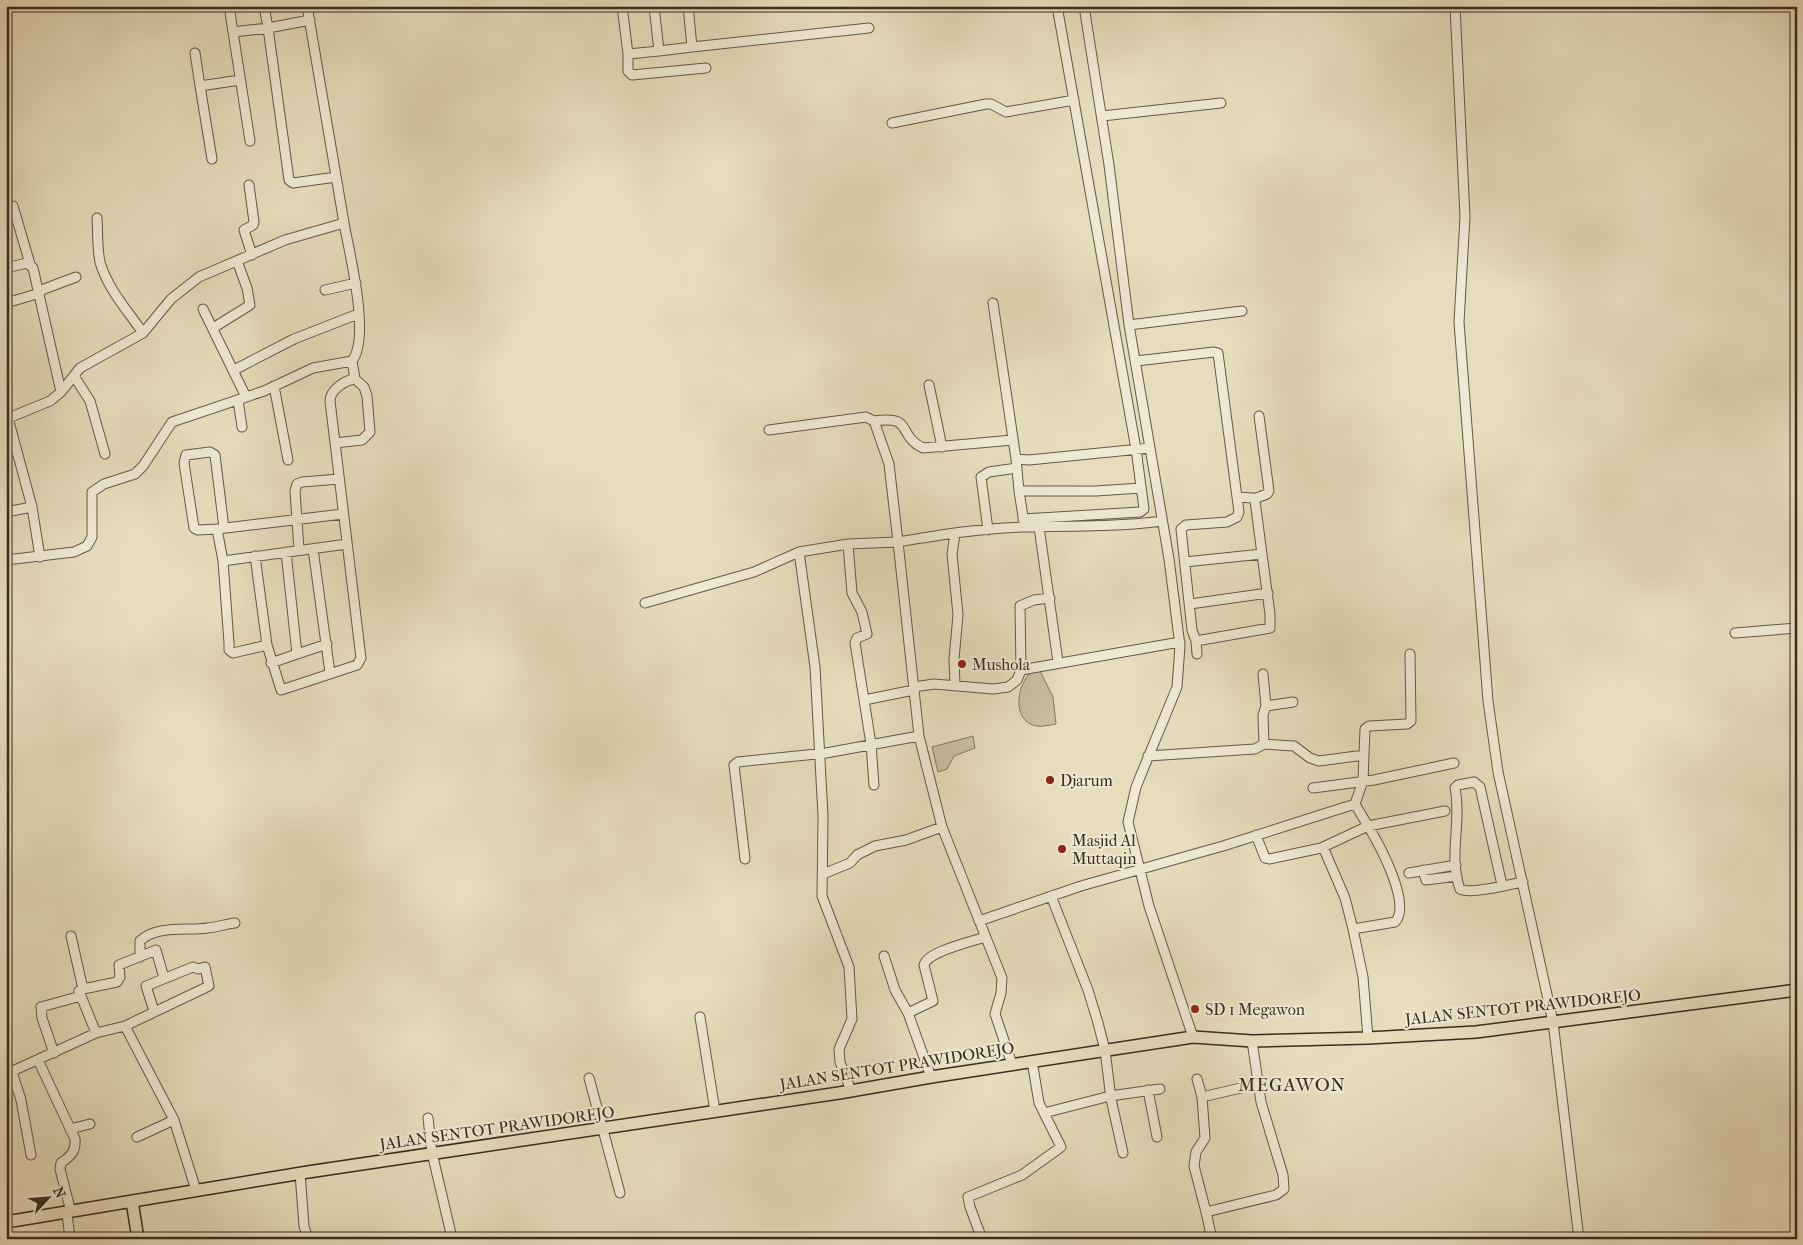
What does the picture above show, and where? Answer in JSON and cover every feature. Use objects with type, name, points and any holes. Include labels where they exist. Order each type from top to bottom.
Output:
[{"type":"main road","name":"JALAN SENTOT PRAWIDOREJO","points":[[6,1222],[300,1173],[603,1129],[1193,1037],[1252,1042],[1476,1032],[1797,990]]},
{"type":"main road","points":[[132,1201],[138,1239]]},
{"type":"street","points":[[229,6],[250,141]]},
{"type":"street","points":[[264,6],[288,180],[293,183],[336,177]]},
{"type":"street","points":[[308,6],[336,177],[356,283],[358,314],[356,349],[352,361],[355,379],[364,387],[370,432],[362,440],[335,444]]},
{"type":"street","points":[[622,6],[628,54],[628,72],[632,75],[706,68]]},
{"type":"street","points":[[654,6],[659,52]]},
{"type":"street","points":[[688,6],[692,47]]},
{"type":"street","points":[[645,603],[754,572],[799,552],[848,544],[898,542],[988,530],[1024,523],[1140,512],[1144,509],[1136,448],[1057,6]]},
{"type":"street","points":[[1084,6],[1102,116],[1124,282],[1139,361],[1139,377],[1162,521],[1179,583],[1190,604],[1197,654]]},
{"type":"street","points":[[1455,6],[1465,217],[1465,254],[1459,322],[1488,701],[1498,772],[1553,1022],[1579,1239]]},
{"type":"street","points":[[233,32],[310,20]]},
{"type":"street","points":[[628,54],[869,28]]},
{"type":"street","points":[[195,53],[212,159]]},
{"type":"street","points":[[200,86],[240,80]]},
{"type":"street","points":[[892,122],[986,104],[991,104],[1006,112],[1074,100]]},
{"type":"street","points":[[1102,116],[1221,103]]},
{"type":"street","points":[[248,185],[254,222],[253,225],[244,230],[252,254]]},
{"type":"street","points":[[13,206],[40,292],[61,392]]},
{"type":"street","points":[[97,218],[100,261],[112,288],[144,333]]},
{"type":"street","points":[[40,557],[32,507],[7,418],[43,404],[61,392],[85,365],[144,333],[181,289],[199,277],[285,240],[344,223]]},
{"type":"street","points":[[213,328],[250,306],[247,288],[237,261]]},
{"type":"street","points":[[6,268],[30,264]]},
{"type":"street","points":[[6,303],[40,292],[76,277]]},
{"type":"street","points":[[1107,285],[1124,282]]},
{"type":"street","points":[[325,290],[356,283]]},
{"type":"street","points":[[993,303],[1024,523]]},
{"type":"street","points":[[203,309],[234,370],[242,398],[242,427]]},
{"type":"street","points":[[1131,325],[1145,321],[1242,311]]},
{"type":"street","points":[[234,370],[294,339],[358,314]]},
{"type":"street","points":[[1139,361],[1218,353],[1239,512],[1237,517],[1227,522],[1182,527],[1181,546],[1185,562],[1179,583],[1180,658],[1177,687],[1148,756],[1128,815],[1129,832],[1139,869],[1170,973],[1193,1037]]},
{"type":"street","points":[[6,560],[74,552],[87,546],[92,537],[92,492],[104,484],[135,474],[143,466],[172,422],[274,386],[313,368],[352,361]]},
{"type":"street","points":[[74,376],[90,401],[105,454]]},
{"type":"street","points":[[1123,380],[1139,377]]},
{"type":"street","points":[[255,556],[267,645],[271,663],[281,690],[357,665],[361,658],[330,396],[342,384],[355,379]]},
{"type":"street","points":[[930,385],[942,447]]},
{"type":"street","points":[[274,386],[288,460]]},
{"type":"street","points":[[1237,497],[1254,499],[1267,494],[1269,491],[1259,416]]},
{"type":"street","points":[[769,430],[866,417],[874,421],[891,418],[897,420],[914,444],[923,448],[1013,440]]},
{"type":"street","points":[[874,421],[889,464],[919,736],[942,827],[1002,978],[1001,993],[995,1014],[1012,1064]]},
{"type":"street","points":[[1016,459],[1029,460],[1150,448]]},
{"type":"street","points":[[267,645],[233,652],[230,650],[220,528],[215,455],[210,452],[186,455],[184,463],[194,528],[198,530],[220,528],[343,514]]},
{"type":"street","points":[[988,530],[981,477],[989,472],[1017,468]]},
{"type":"street","points":[[299,550],[295,491],[297,484],[339,478]]},
{"type":"street","points":[[1019,491],[1096,491],[1141,488]]},
{"type":"street","points":[[1196,641],[1268,629],[1270,620],[1268,593],[1254,499]]},
{"type":"street","points":[[6,512],[32,507]]},
{"type":"street","points":[[1024,523],[1039,527],[1105,527],[1162,521]]},
{"type":"street","points":[[1039,527],[1058,662]]},
{"type":"street","points":[[955,534],[952,554],[958,615],[954,660],[955,685]]},
{"type":"street","points":[[223,561],[347,544]]},
{"type":"street","points":[[848,544],[852,593],[862,612],[867,634],[856,638],[855,643],[871,744],[874,785]]},
{"type":"street","points":[[1168,547],[1181,546]]},
{"type":"street","points":[[313,549],[330,673]]},
{"type":"street","points":[[286,552],[297,654]]},
{"type":"street","points":[[799,552],[815,667],[820,753],[822,896],[848,967],[852,1019],[839,1049],[840,1062],[851,1091]]},
{"type":"street","points":[[1185,562],[1262,554]]},
{"type":"street","points":[[1190,604],[1268,593]]},
{"type":"street","points":[[864,700],[934,684],[993,690],[1008,688],[1017,680],[1021,670],[1020,606],[1034,600],[1050,598]]},
{"type":"street","points":[[1735,633],[1797,628]]},
{"type":"street","points":[[1021,670],[1180,642]]},
{"type":"street","points":[[271,663],[327,644]]},
{"type":"street","points":[[1353,930],[1385,925],[1399,918],[1400,900],[1386,859],[1355,804],[1363,781],[1364,732],[1367,727],[1407,724],[1411,721],[1410,654]]},
{"type":"street","points":[[1263,674],[1266,706],[1263,715],[1264,744]]},
{"type":"street","points":[[1266,706],[1292,702]]},
{"type":"street","points":[[744,859],[734,765],[738,762],[820,753],[919,736]]},
{"type":"street","points":[[1148,756],[1255,749],[1264,744],[1294,746],[1310,758],[1319,761],[1364,755]]},
{"type":"street","points":[[1313,788],[1363,781],[1454,763]]},
{"type":"street","points":[[1502,886],[1480,787],[1476,782],[1458,785],[1455,788],[1458,804],[1458,821],[1454,842],[1457,876],[1462,891],[1502,886],[1523,882]]},
{"type":"street","points":[[979,921],[1051,896],[1256,836],[1355,804]]},
{"type":"street","points":[[1256,836],[1262,853],[1265,858],[1269,859],[1324,847],[1368,826],[1445,811]]},
{"type":"street","points":[[823,874],[850,863],[858,855],[875,846],[906,840],[942,827]]},
{"type":"street","points":[[1324,847],[1345,898],[1353,930],[1363,977],[1368,1038]]},
{"type":"street","points":[[1409,873],[1456,865]]},
{"type":"street","points":[[1423,870],[1426,880],[1457,876]]},
{"type":"street","points":[[1051,896],[1088,990],[1105,1050],[1110,1096],[1123,1153]]},
{"type":"street","points":[[140,957],[140,941],[148,935],[175,929],[209,928],[235,923]]},
{"type":"street","points":[[71,936],[82,992],[96,1033]]},
{"type":"street","points":[[908,1013],[933,1001],[924,965],[925,961],[933,955],[985,937]]},
{"type":"street","points":[[54,1052],[42,1018],[41,1007],[117,982],[120,978],[119,965],[157,951],[164,978]]},
{"type":"street","points":[[884,956],[895,990],[908,1013],[931,1077]]},
{"type":"street","points":[[31,1155],[23,1108],[9,1073],[96,1033],[125,1026],[209,986],[204,966],[198,969],[193,967],[146,986],[154,1011]]},
{"type":"street","points":[[700,1017],[716,1111]]},
{"type":"street","points":[[125,1026],[174,1120],[196,1190]]},
{"type":"street","points":[[1206,1212],[1284,1191],[1283,1175],[1261,1102],[1252,1042]]},
{"type":"street","points":[[38,1060],[75,1139],[76,1147],[72,1154],[61,1163],[60,1169],[69,1213],[70,1239]]},
{"type":"street","points":[[982,1239],[968,1197],[1022,1175],[1061,1147],[1039,1103],[1032,1061]]},
{"type":"street","points":[[590,1078],[620,1193]]},
{"type":"street","points":[[1197,1079],[1202,1097],[1205,1138],[1196,1152],[1194,1166],[1212,1239]]},
{"type":"street","points":[[1202,1097],[1258,1084]]},
{"type":"street","points":[[1044,1113],[1110,1096],[1160,1089]]},
{"type":"street","points":[[1148,1090],[1157,1137]]},
{"type":"street","points":[[428,1118],[432,1154],[452,1238]]},
{"type":"street","points":[[137,1138],[174,1120]]},
{"type":"street","points":[[70,1129],[90,1124]]},
{"type":"street","points":[[300,1173],[304,1226],[308,1239]]},
{"type":"shaded area","points":[[1038,667],[1053,697],[1056,724],[1036,726],[1022,716],[1019,708],[1021,689],[1025,680]]},
{"type":"shaded area","points":[[973,736],[975,748],[954,756],[947,769],[938,772],[932,747]]},
{"type":"place","name":"Mushola","points":[[962,664]]},
{"type":"place","name":"Djarum","points":[[1050,780]]},
{"type":"place","name":"Masjid Al Muttaqin","points":[[1062,849]]},
{"type":"place","name":"SD 1 Megawon","points":[[1195,1009]]},
{"type":"district","name":"MEGAWON","points":[[1292,1085]]}]
